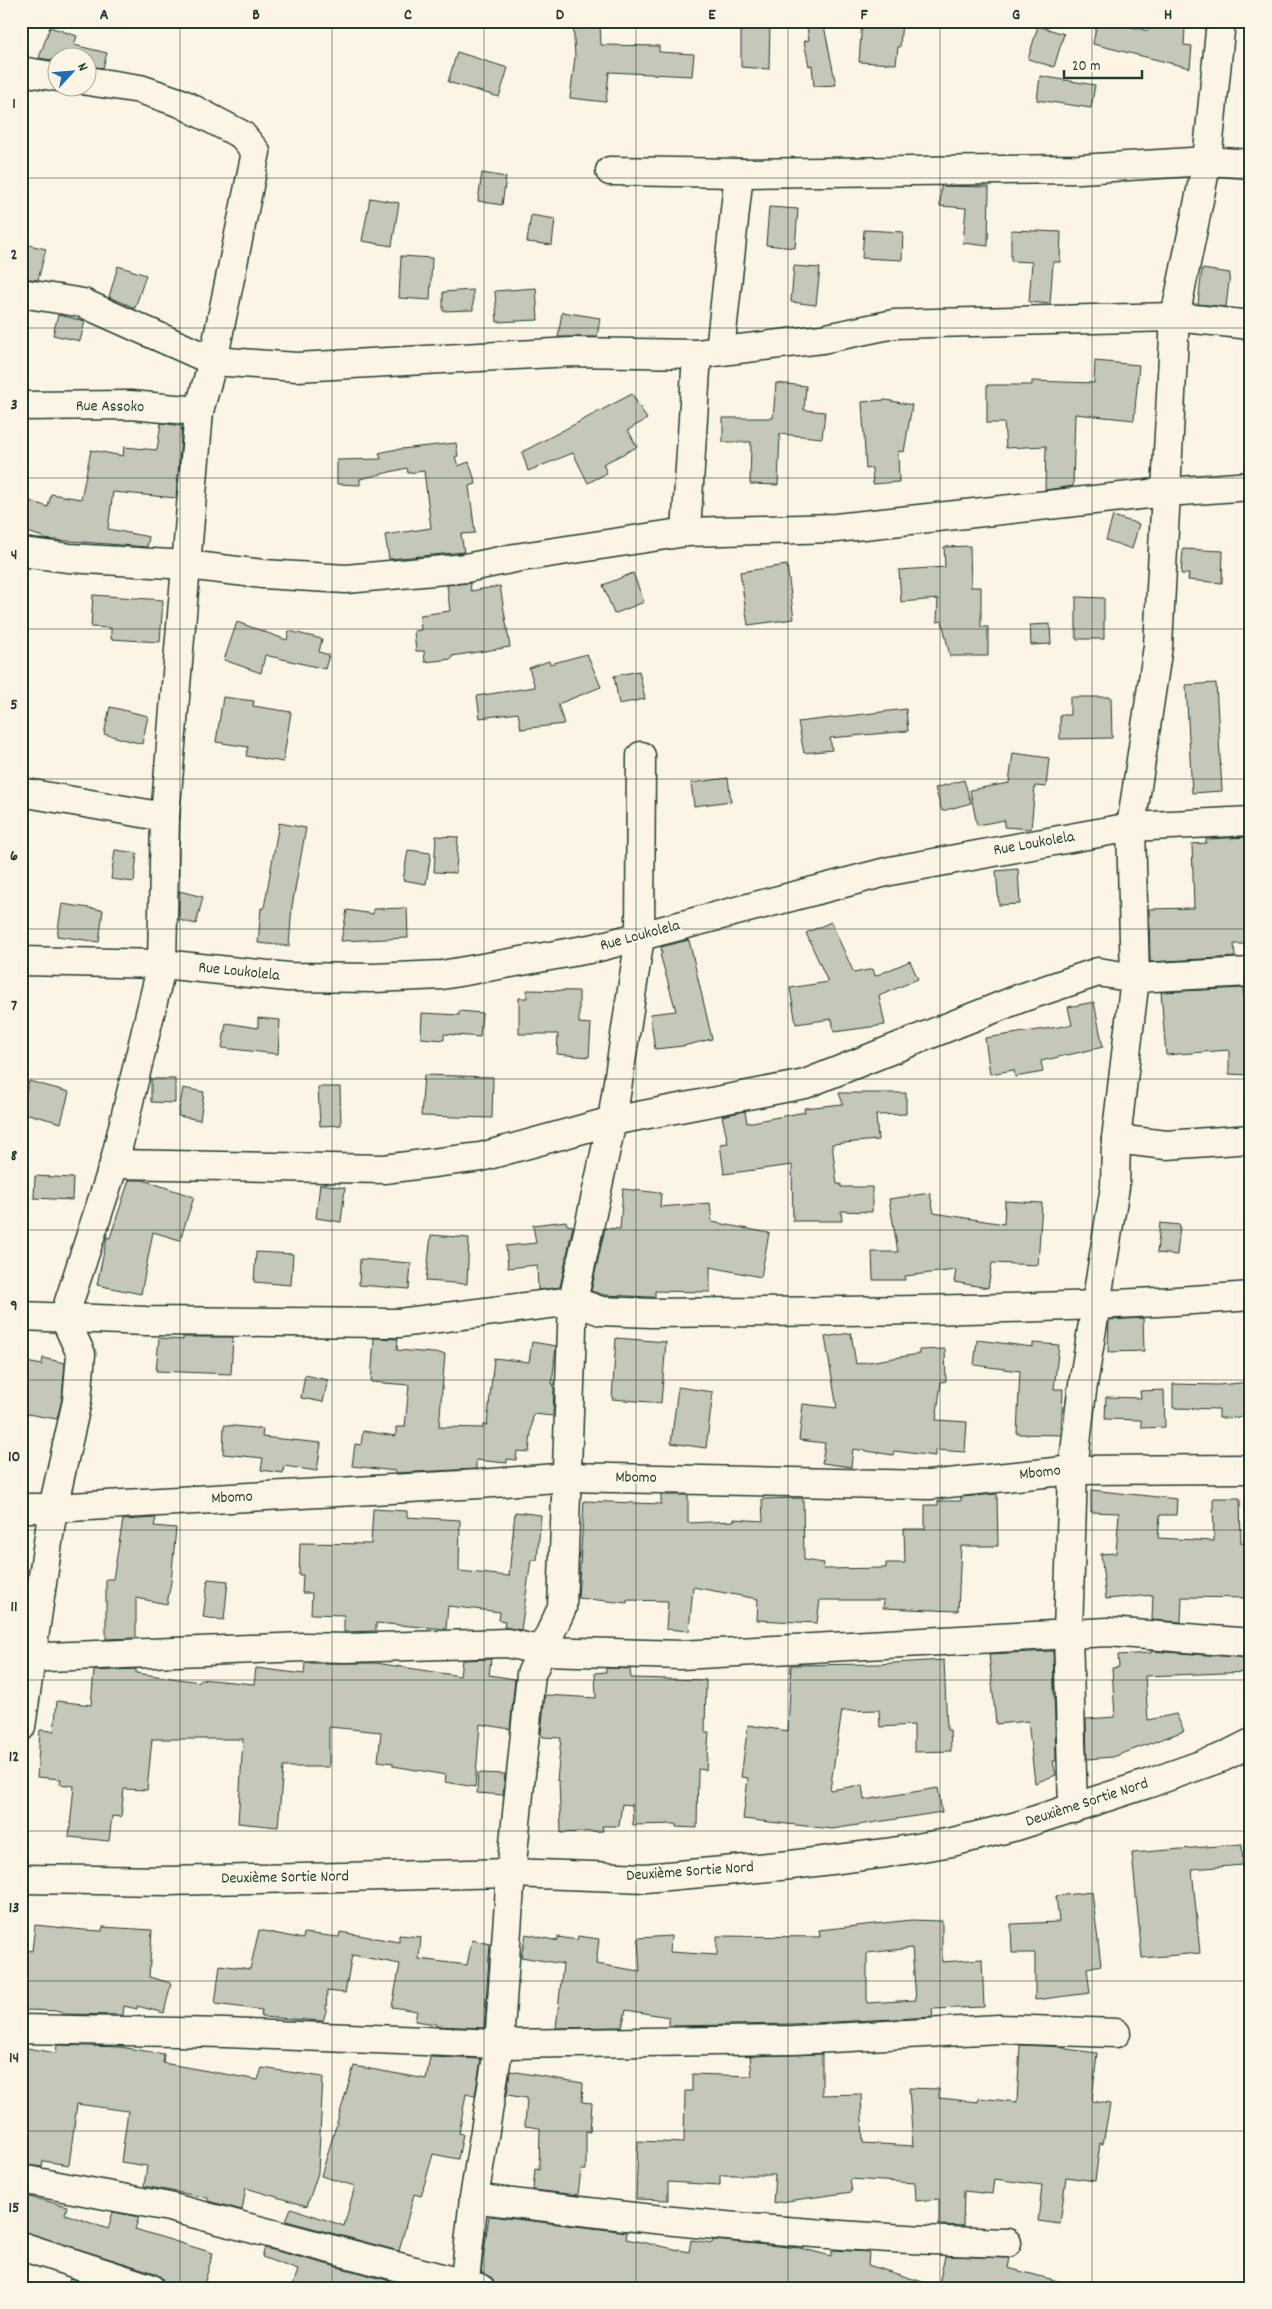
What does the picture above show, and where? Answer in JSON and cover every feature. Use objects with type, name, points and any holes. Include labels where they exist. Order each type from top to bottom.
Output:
[{"type":"street","points":[[1073,1809],[1068,1633],[1073,1470],[1095,1305],[1115,1187],[1116,1139],[1135,978],[1131,826],[1158,646],[1175,317],[1207,160],[1221,21]]},
{"type":"street","points":[[21,72],[48,76]]},
{"type":"street","points":[[21,1727],[26,1658],[52,1508],[77,1401],[81,1354],[64,1317],[114,1164],[162,964],[165,817],[199,411],[213,361],[256,152],[242,135],[181,103],[140,88],[98,82]]},
{"type":"street","points":[[610,171],[739,173],[1080,169],[1207,160],[1251,164]]},
{"type":"street","points":[[686,532],[708,353],[739,173]]},
{"type":"street","points":[[21,293],[83,303],[213,361],[297,367],[572,352],[708,353],[822,339],[894,324],[1175,317],[1251,325]]},
{"type":"street","name":"Rue Assoko","points":[[21,406],[130,405],[199,411]]},
{"type":"street","points":[[21,552],[69,558],[346,579],[466,568],[515,558],[686,532],[836,528],[1167,492],[1251,486]]},
{"type":"street","points":[[21,2179],[169,2207],[469,2286],[474,2198],[499,2044],[511,1873],[531,1674],[562,1608],[573,1301],[612,1121],[640,937],[641,756]]},
{"type":"street","points":[[21,792],[165,817]]},
{"type":"street","name":"Rue Loukolela","points":[[21,961],[162,964],[288,977],[374,978],[442,975],[595,948],[890,871],[1131,826],[1251,821]]},
{"type":"street","points":[[114,1164],[384,1169],[481,1157],[612,1121],[805,1084],[1021,998],[1098,972],[1135,978],[1251,972]]},
{"type":"street","points":[[1116,1139],[1166,1145],[1251,1139]]},
{"type":"street","points":[[21,1316],[146,1321],[398,1324],[573,1301],[601,1311],[651,1313],[962,1310],[1251,1296]]},
{"type":"street","name":"Mbomo","points":[[21,1508],[52,1508],[480,1484],[568,1477],[929,1485],[1073,1470],[1251,1469]]},
{"type":"street","points":[[26,1658],[304,1647],[355,1648],[507,1643],[543,1651],[681,1655],[1108,1632],[1251,1643]]},
{"type":"street","name":"Deuxième Sortie Nord","points":[[21,1879],[168,1880],[511,1873],[645,1878],[791,1865],[886,1854],[952,1842],[1017,1826],[1073,1809],[1223,1757],[1251,1743]]},
{"type":"street","points":[[21,2029],[226,2033],[499,2044],[794,2040],[999,2029],[1116,2033]]},
{"type":"street","points":[[474,2198],[598,2214],[901,2240],[1007,2243]]},
{"type":"street","points":[[21,2246],[150,2288]]},
{"type":"building","points":[[600,21],[601,45],[659,46],[659,52],[694,54],[692,76],[609,72],[606,102],[570,98],[575,57],[573,22]]},
{"type":"building","points":[[806,21],[823,21],[836,85],[814,86],[812,65],[809,66],[804,41],[809,40]]},
{"type":"building","points":[[862,21],[902,21],[900,47],[898,47],[896,64],[859,62]]},
{"type":"building","points":[[1097,21],[1109,21],[1148,31],[1149,24],[1185,28],[1184,45],[1192,46],[1190,68],[1093,44]]},
{"type":"building","points":[[741,24],[770,24],[769,69],[741,67]]},
{"type":"building","points":[[1038,26],[1064,34],[1054,67],[1028,59]]},
{"type":"building","points":[[50,27],[77,36],[74,45],[86,48],[48,48],[48,59],[39,58]]},
{"type":"building","points":[[98,51],[107,53],[103,68],[98,67]]},
{"type":"building","points":[[457,52],[508,68],[499,97],[448,82]]},
{"type":"building","points":[[1040,76],[1095,85],[1091,108],[1037,100]]},
{"type":"building","points":[[482,173],[506,177],[502,205],[478,201]]},
{"type":"building","points":[[941,186],[989,187],[988,246],[963,243],[966,208],[940,206]]},
{"type":"building","points":[[370,198],[399,203],[392,246],[362,241]]},
{"type":"building","points":[[769,207],[798,209],[795,248],[766,245]]},
{"type":"building","points":[[531,215],[555,219],[552,245],[527,242]]},
{"type":"building","points":[[864,230],[903,232],[902,260],[862,258]]},
{"type":"building","points":[[1011,230],[1061,232],[1060,262],[1053,262],[1050,304],[1029,302],[1032,262],[1011,261]]},
{"type":"building","points":[[21,243],[46,249],[38,280],[21,278]]},
{"type":"building","points":[[401,256],[432,258],[430,300],[399,298]]},
{"type":"building","points":[[118,266],[146,275],[135,308],[109,297]]},
{"type":"building","points":[[794,266],[820,268],[816,305],[791,302]]},
{"type":"building","points":[[1202,269],[1230,273],[1226,307],[1198,304]]},
{"type":"building","points":[[536,288],[538,320],[497,322],[495,291]]},
{"type":"building","points":[[473,290],[473,310],[443,311],[443,292]]},
{"type":"building","points":[[562,312],[600,318],[597,337],[558,337]]},
{"type":"building","points":[[58,315],[85,321],[80,341],[53,335]]},
{"type":"building","points":[[1095,361],[1139,365],[1134,420],[1075,414],[1073,486],[1045,490],[1046,446],[1006,448],[1004,423],[987,423],[987,385],[1032,385],[1032,381],[1094,383]]},
{"type":"building","points":[[776,383],[806,386],[804,410],[825,412],[822,438],[780,434],[778,485],[750,484],[751,442],[723,442],[723,418],[773,418]]},
{"type":"building","points":[[632,394],[647,419],[628,430],[637,447],[603,464],[607,473],[588,483],[573,453],[528,471],[522,452]]},
{"type":"building","points":[[886,400],[912,405],[904,452],[898,451],[899,482],[873,484],[872,468],[866,469],[862,402]]},
{"type":"building","points":[[161,423],[182,426],[176,498],[113,492],[108,529],[149,537],[147,547],[43,539],[43,537],[21,530],[21,498],[48,507],[51,494],[81,499],[91,450],[123,456],[124,447],[157,450]]},
{"type":"building","points":[[456,443],[458,456],[455,457],[458,466],[469,462],[476,484],[469,486],[475,533],[461,534],[464,552],[389,559],[385,535],[431,528],[424,471],[408,473],[407,468],[360,479],[360,485],[337,484],[337,460],[381,459],[379,453],[392,450]]},
{"type":"building","points":[[1113,516],[1139,524],[1132,549],[1106,540]]},
{"type":"building","points":[[970,546],[971,587],[981,587],[981,627],[988,627],[988,656],[950,656],[942,621],[937,622],[938,599],[901,602],[899,570],[945,567],[944,547]]},
{"type":"building","points":[[1183,549],[1223,551],[1222,583],[1188,580],[1189,574],[1181,574]]},
{"type":"building","points":[[787,565],[794,619],[748,625],[740,572]]},
{"type":"building","points":[[633,573],[644,602],[614,614],[603,585]]},
{"type":"building","points":[[470,583],[471,591],[500,586],[510,647],[452,656],[452,659],[425,662],[424,651],[416,651],[414,631],[421,630],[420,615],[450,611],[447,585]]},
{"type":"building","points":[[93,595],[163,600],[160,642],[111,639],[111,628],[91,627]]},
{"type":"building","points":[[1076,597],[1104,598],[1104,639],[1076,639]]},
{"type":"building","points":[[237,622],[287,640],[289,631],[322,639],[319,652],[329,655],[325,669],[265,655],[261,673],[224,660]]},
{"type":"building","points":[[1050,624],[1051,644],[1031,645],[1030,625]]},
{"type":"building","points":[[587,654],[601,687],[558,704],[564,724],[521,729],[518,713],[480,718],[477,696],[535,687],[529,668],[549,661],[550,664]]},
{"type":"building","points":[[639,671],[645,699],[619,704],[614,676]]},
{"type":"building","points":[[1216,683],[1222,791],[1192,793],[1186,685]]},
{"type":"building","points":[[223,697],[254,701],[253,706],[291,712],[283,762],[246,756],[248,747],[216,742]]},
{"type":"building","points":[[1070,697],[1111,697],[1112,738],[1060,739],[1060,715],[1070,715]]},
{"type":"building","points":[[110,707],[148,716],[142,744],[104,734]]},
{"type":"building","points":[[906,709],[908,731],[830,738],[832,750],[804,753],[798,722]]},
{"type":"building","points":[[1013,753],[1049,758],[1046,787],[1035,786],[1031,829],[1004,827],[1005,820],[977,825],[970,790],[1009,783]]},
{"type":"building","points":[[728,778],[731,801],[694,806],[691,783]]},
{"type":"building","points":[[964,780],[971,803],[942,811],[935,788]]},
{"type":"building","points":[[279,823],[306,828],[292,906],[289,946],[258,943],[261,908],[264,908]]},
{"type":"building","points":[[436,836],[458,837],[456,873],[434,872]]},
{"type":"building","points":[[1251,837],[1251,944],[1234,944],[1235,957],[1150,962],[1149,909],[1194,908],[1192,844],[1206,843],[1206,839]]},
{"type":"building","points":[[115,850],[137,853],[134,882],[111,879]]},
{"type":"building","points":[[408,850],[431,853],[426,884],[403,880]]},
{"type":"building","points":[[1018,869],[1020,904],[999,905],[996,871]]},
{"type":"building","points":[[179,891],[203,897],[196,924],[179,920]]},
{"type":"building","points":[[62,904],[103,910],[99,942],[57,936]]},
{"type":"building","points":[[407,908],[408,938],[341,941],[347,910],[373,914],[373,909]]},
{"type":"building","points":[[831,922],[854,973],[873,969],[875,976],[910,961],[918,979],[879,996],[885,1025],[834,1032],[832,1019],[796,1024],[790,988],[828,982],[806,933]]},
{"type":"building","points":[[689,940],[712,1039],[683,1046],[655,1049],[650,1014],[676,1011],[660,954],[662,954],[661,947]]},
{"type":"building","points":[[1243,988],[1246,1021],[1251,1020],[1251,1075],[1229,1074],[1229,1050],[1166,1055],[1161,992]]},
{"type":"building","points":[[527,990],[579,991],[579,1023],[591,1024],[589,1057],[557,1054],[558,1034],[519,1034],[519,998],[527,998]]},
{"type":"building","points":[[1094,1002],[1103,1047],[1041,1061],[1043,1072],[1015,1077],[1014,1070],[990,1074],[985,1038],[1072,1025],[1068,1007]]},
{"type":"building","points":[[459,1011],[482,1013],[480,1037],[444,1034],[444,1040],[421,1038],[422,1013],[459,1015]]},
{"type":"building","points":[[258,1018],[280,1020],[278,1054],[222,1048],[226,1023],[258,1028]]},
{"type":"building","points":[[424,1075],[493,1077],[492,1118],[421,1116]]},
{"type":"building","points":[[151,1079],[175,1079],[175,1103],[151,1102]]},
{"type":"building","points":[[29,1081],[69,1092],[61,1123],[21,1112]]},
{"type":"building","points":[[318,1087],[340,1087],[341,1125],[320,1126]]},
{"type":"building","points":[[183,1088],[204,1092],[200,1120],[178,1116]]},
{"type":"building","points":[[839,1093],[906,1093],[906,1114],[876,1115],[878,1140],[832,1144],[837,1184],[841,1184],[841,1187],[872,1187],[872,1212],[841,1211],[842,1221],[793,1221],[792,1165],[724,1174],[720,1144],[728,1143],[722,1116],[745,1111],[747,1123],[805,1112],[804,1108],[843,1104]]},
{"type":"building","points":[[35,1176],[73,1178],[72,1200],[34,1198]]},
{"type":"building","points":[[129,1180],[143,1180],[194,1197],[180,1240],[153,1232],[141,1294],[97,1285],[107,1237],[110,1238]]},
{"type":"building","points":[[320,1184],[345,1188],[341,1222],[316,1218]]},
{"type":"building","points":[[623,1189],[661,1193],[660,1207],[710,1203],[712,1222],[769,1233],[761,1277],[710,1267],[710,1292],[655,1291],[655,1297],[651,1297],[604,1295],[591,1291],[605,1228],[620,1229]]},
{"type":"building","points":[[930,1193],[934,1213],[1004,1224],[1005,1201],[1042,1203],[1038,1265],[992,1263],[988,1288],[954,1282],[956,1270],[905,1276],[905,1280],[873,1280],[872,1252],[898,1252],[889,1199]]},
{"type":"building","points":[[566,1221],[567,1225],[573,1226],[560,1287],[538,1290],[537,1265],[508,1268],[506,1246],[536,1243],[533,1225]]},
{"type":"building","points":[[1160,1223],[1180,1225],[1177,1255],[1157,1253]]},
{"type":"building","points":[[431,1235],[469,1238],[467,1284],[426,1281]]},
{"type":"building","points":[[256,1252],[293,1254],[291,1285],[254,1282]]},
{"type":"building","points":[[360,1259],[411,1263],[409,1289],[359,1285]]},
{"type":"building","points":[[1143,1318],[1144,1351],[1108,1352],[1109,1320]]},
{"type":"building","points":[[851,1333],[856,1364],[919,1354],[919,1350],[945,1349],[946,1381],[941,1382],[936,1420],[967,1422],[965,1452],[935,1450],[935,1456],[894,1451],[893,1455],[853,1449],[851,1467],[822,1463],[825,1443],[799,1440],[803,1404],[837,1408],[825,1337]]},
{"type":"building","points":[[183,1337],[233,1337],[231,1374],[156,1371],[159,1338],[183,1340]]},
{"type":"building","points":[[374,1338],[398,1339],[397,1350],[445,1354],[439,1427],[483,1428],[483,1425],[487,1425],[494,1358],[529,1362],[532,1342],[556,1346],[552,1384],[554,1384],[553,1416],[533,1414],[529,1452],[517,1451],[516,1460],[507,1459],[507,1463],[476,1460],[476,1469],[395,1473],[395,1471],[352,1466],[355,1444],[361,1445],[363,1431],[396,1436],[396,1427],[405,1427],[409,1385],[371,1382]]},
{"type":"building","points":[[616,1338],[666,1342],[661,1403],[612,1399]]},
{"type":"building","points":[[977,1340],[1033,1347],[1033,1343],[1059,1345],[1054,1389],[1063,1389],[1061,1435],[1017,1434],[1020,1371],[974,1365]]},
{"type":"building","points":[[43,1358],[65,1363],[62,1399],[57,1419],[21,1413],[21,1361],[42,1365]]},
{"type":"building","points":[[305,1375],[328,1380],[323,1402],[301,1398]]},
{"type":"building","points":[[1251,1382],[1251,1417],[1219,1418],[1219,1409],[1173,1408],[1173,1384],[1218,1385]]},
{"type":"building","points":[[678,1387],[713,1392],[706,1448],[671,1443]]},
{"type":"building","points":[[1164,1390],[1165,1427],[1142,1428],[1141,1420],[1105,1419],[1106,1397],[1141,1398],[1140,1391]]},
{"type":"building","points":[[224,1425],[263,1429],[262,1437],[321,1443],[317,1471],[284,1466],[283,1473],[261,1470],[263,1458],[223,1454]]},
{"type":"building","points":[[1091,1490],[1177,1499],[1176,1515],[1160,1515],[1158,1538],[1214,1541],[1213,1498],[1240,1498],[1241,1543],[1251,1544],[1251,1598],[1182,1597],[1181,1622],[1152,1620],[1153,1595],[1106,1599],[1101,1554],[1116,1553],[1119,1513],[1091,1512]]},
{"type":"building","points":[[997,1494],[998,1546],[961,1546],[958,1611],[883,1608],[884,1600],[820,1600],[817,1623],[757,1620],[758,1599],[693,1587],[689,1631],[666,1629],[668,1601],[627,1600],[627,1603],[578,1598],[584,1501],[661,1504],[661,1495],[688,1495],[688,1523],[734,1521],[734,1519],[763,1521],[762,1499],[803,1498],[804,1560],[824,1563],[823,1569],[886,1568],[886,1563],[905,1563],[904,1529],[925,1529],[925,1505],[938,1505],[938,1501],[961,1501],[961,1497]]},
{"type":"building","points":[[373,1509],[407,1511],[407,1517],[460,1520],[459,1571],[509,1576],[515,1512],[541,1515],[537,1560],[531,1560],[521,1630],[504,1627],[505,1621],[499,1620],[500,1612],[448,1606],[446,1629],[376,1623],[376,1631],[344,1632],[344,1615],[311,1614],[312,1593],[302,1593],[303,1575],[299,1575],[300,1543],[371,1544]]},
{"type":"building","points":[[156,1518],[154,1526],[176,1528],[167,1604],[136,1598],[136,1638],[106,1639],[106,1579],[113,1579],[123,1520]]},
{"type":"building","points":[[208,1579],[228,1581],[224,1620],[203,1617]]},
{"type":"building","points":[[1053,1651],[1056,1761],[1053,1761],[1056,1775],[1035,1783],[1028,1721],[996,1724],[989,1654]]},
{"type":"building","points":[[1151,1651],[1251,1658],[1251,1672],[1145,1676],[1148,1720],[1176,1714],[1184,1731],[1113,1757],[1087,1759],[1086,1719],[1115,1717],[1112,1668],[1119,1667],[1118,1655],[1151,1653]]},
{"type":"building","points":[[491,1659],[489,1675],[515,1679],[510,1729],[480,1724],[475,1787],[445,1782],[446,1775],[393,1766],[393,1763],[378,1761],[381,1732],[329,1727],[329,1767],[283,1767],[278,1827],[238,1823],[243,1739],[152,1739],[147,1790],[124,1789],[121,1817],[112,1816],[109,1841],[69,1837],[74,1786],[60,1784],[61,1779],[37,1777],[40,1730],[54,1731],[57,1701],[91,1705],[94,1671],[136,1669],[136,1673],[200,1682],[200,1679],[254,1684],[256,1668],[304,1674],[305,1663],[376,1663],[460,1676],[462,1660]]},
{"type":"building","points":[[944,1660],[947,1730],[950,1730],[951,1751],[914,1752],[914,1725],[880,1727],[879,1710],[842,1711],[830,1790],[862,1785],[864,1800],[938,1788],[942,1812],[832,1829],[743,1819],[748,1778],[741,1777],[748,1725],[788,1731],[791,1665],[878,1664]]},
{"type":"building","points":[[606,1668],[630,1669],[631,1678],[706,1680],[705,1732],[709,1732],[706,1770],[698,1769],[697,1828],[676,1827],[676,1824],[633,1825],[632,1805],[622,1804],[619,1826],[602,1826],[603,1831],[561,1833],[559,1781],[557,1781],[561,1738],[543,1737],[541,1734],[545,1695],[596,1698],[595,1673],[606,1672]]},
{"type":"building","points":[[478,1773],[505,1774],[503,1795],[477,1793]]},
{"type":"building","points":[[1242,1844],[1243,1865],[1192,1869],[1200,1953],[1142,1958],[1132,1853]]},
{"type":"building","points":[[1092,1892],[1101,1965],[1087,1968],[1090,1993],[1035,2000],[1035,1953],[1012,1953],[1011,1924],[1059,1922],[1056,1896]]},
{"type":"building","points":[[911,1920],[942,1921],[942,1962],[982,1959],[984,2007],[932,2009],[933,2017],[793,2024],[669,2026],[669,2017],[626,2010],[622,2027],[556,2028],[563,1964],[521,1957],[526,1934],[558,1941],[558,1937],[577,1940],[578,1936],[599,1939],[596,1964],[640,1971],[638,1938],[671,1936],[670,1952],[717,1955],[717,1936],[820,1937],[819,1930]],"holes":[[[912,1948],[916,2000],[867,2003],[867,1953]]]},
{"type":"building","points":[[35,1925],[102,1931],[103,1927],[152,1930],[149,1977],[171,1983],[164,2013],[137,2006],[137,2009],[124,2006],[123,2015],[61,2014],[62,2011],[23,2010],[25,1950],[32,1951]]},
{"type":"building","points":[[259,1930],[303,1939],[304,1933],[339,1937],[340,1932],[399,1942],[399,1935],[421,1937],[419,1959],[467,1965],[472,1940],[490,1944],[484,2028],[436,2026],[436,2024],[415,2021],[417,2011],[392,2007],[400,1964],[352,1955],[345,1993],[327,1991],[326,2011],[323,2021],[261,2017],[262,2010],[215,2004],[220,1965],[250,1969]]},
{"type":"building","points":[[57,2045],[120,2047],[164,2054],[163,2063],[258,2080],[262,2068],[323,2077],[318,2173],[307,2206],[246,2188],[242,2210],[208,2201],[208,2198],[144,2186],[147,2166],[121,2162],[128,2111],[77,2104],[69,2165],[43,2161],[42,2167],[21,2164],[21,2047],[56,2053]]},
{"type":"building","points":[[1020,2045],[1066,2047],[1066,2049],[1097,2053],[1092,2101],[1110,2104],[1103,2144],[1100,2143],[1095,2181],[1066,2177],[1060,2224],[1038,2221],[1042,2185],[994,2179],[992,2194],[964,2191],[963,2226],[939,2225],[939,2199],[916,2201],[915,2183],[850,2179],[852,2192],[773,2203],[775,2175],[720,2175],[720,2185],[668,2182],[668,2200],[636,2199],[638,2141],[682,2143],[684,2141],[685,2091],[692,2091],[692,2074],[752,2076],[750,2056],[822,2054],[822,2095],[861,2094],[863,2143],[913,2146],[909,2088],[939,2089],[939,2098],[978,2102],[979,2098],[1017,2102]]},
{"type":"building","points":[[430,2057],[481,2059],[475,2096],[466,2094],[459,2133],[463,2134],[458,2159],[433,2154],[421,2196],[414,2194],[399,2251],[286,2221],[291,2208],[344,2226],[355,2186],[321,2176],[354,2066],[426,2079]]},
{"type":"building","points":[[510,2071],[583,2083],[582,2102],[592,2103],[590,2132],[586,2131],[586,2170],[581,2170],[578,2195],[533,2190],[535,2169],[539,2170],[540,2128],[525,2126],[527,2098],[507,2095]]},
{"type":"building","points":[[21,2195],[67,2206],[65,2214],[108,2229],[113,2212],[139,2217],[135,2229],[213,2253],[203,2288],[165,2288],[162,2278],[155,2273],[21,2231]]},
{"type":"building","points":[[489,2216],[627,2232],[626,2239],[689,2252],[691,2240],[712,2243],[713,2240],[800,2248],[831,2256],[832,2250],[869,2252],[868,2265],[926,2283],[925,2288],[510,2288],[495,2285],[491,2277],[481,2272]]},
{"type":"building","points":[[265,2248],[417,2288],[292,2288],[298,2270],[262,2257]]},
{"type":"building","points":[[945,2256],[1010,2258],[1008,2268],[1058,2281],[1057,2288],[938,2288]]},
{"type":"building","points":[[70,2278],[99,2288],[66,2288]]}]
